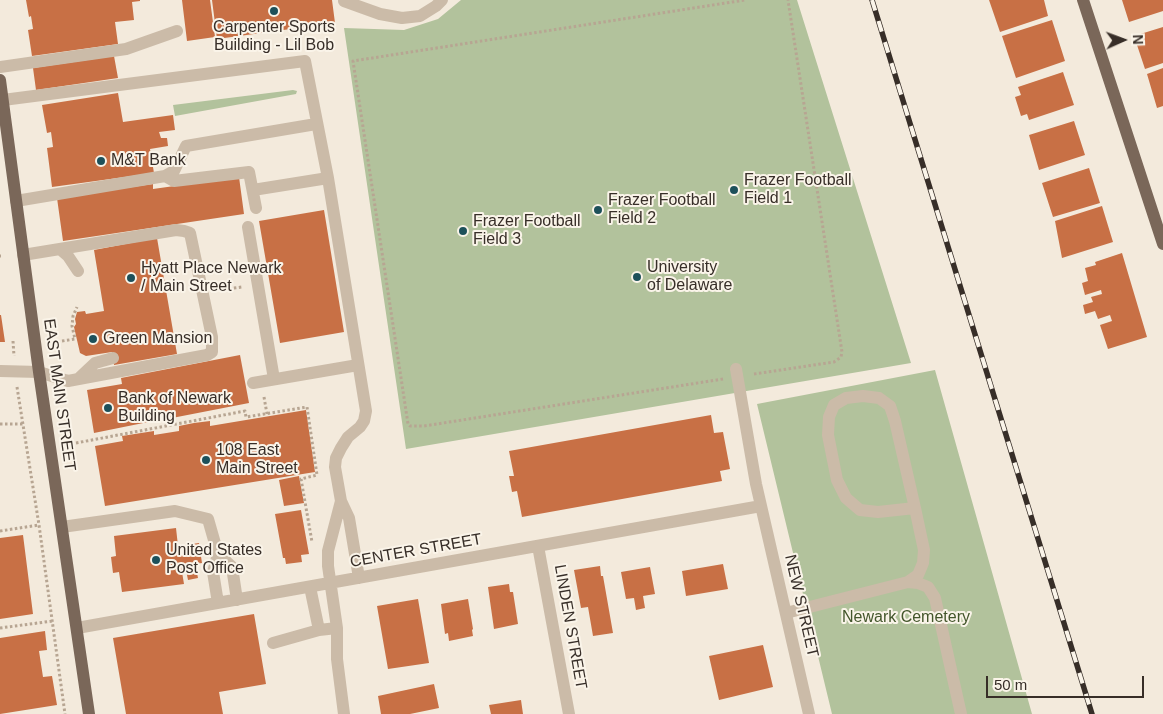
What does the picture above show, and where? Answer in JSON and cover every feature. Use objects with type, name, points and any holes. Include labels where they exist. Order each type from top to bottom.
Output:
[{"type":"main road","points":[[1082,0],[1163,243]]},
{"type":"main road","name":"EAST MAIN STREET","points":[[0,80],[39,372],[89,714]]},
{"type":"street","points":[[344,1],[380,14],[402,18],[420,16],[442,0]]},
{"type":"street","points":[[0,66],[126,49],[177,31]]},
{"type":"street","points":[[2,104],[305,61],[328,178],[366,411],[360,427],[348,437],[336,458],[335,467],[341,501],[349,518],[359,578]]},
{"type":"street","points":[[16,202],[165,176],[174,171],[186,146],[316,124]]},
{"type":"street","points":[[165,176],[174,181],[250,172],[256,208]]},
{"type":"street","points":[[252,190],[328,178]]},
{"type":"street","points":[[248,227],[274,379]]},
{"type":"street","points":[[0,372],[39,372],[68,381],[210,354],[212,347],[212,337],[190,233],[176,230],[23,255]]},
{"type":"street","points":[[61,250],[68,256],[78,271]]},
{"type":"street","points":[[78,379],[95,364],[113,358]]},
{"type":"street","points":[[253,383],[358,365]]},
{"type":"street","name":"NEW STREET","points":[[736,373],[761,506],[809,714]]},
{"type":"street","points":[[908,582],[918,575],[924,563],[924,550],[915,508],[895,421],[890,406],[879,398],[863,396],[846,398],[834,406],[829,417],[828,435],[837,480],[846,498],[860,510],[878,512],[915,508]]},
{"type":"street","points":[[341,501],[328,551],[328,566],[337,628],[337,659],[344,714]]},
{"type":"street","name":"CENTER STREET","points":[[77,628],[761,506]]},
{"type":"street","points":[[62,527],[175,511],[208,519],[218,554],[232,567],[238,600]]},
{"type":"street","name":"LINDEN STREET","points":[[538,546],[569,714]]},
{"type":"street","points":[[218,554],[213,572],[218,603]]},
{"type":"street","points":[[786,613],[908,582],[928,587],[935,598],[961,714]]},
{"type":"street","points":[[310,587],[319,630]]},
{"type":"street","points":[[272,643],[319,630],[337,628]]},
{"type":"path","points":[[745,0],[353,61],[408,424],[410,426],[424,426],[736,373],[834,362],[841,357],[842,352],[788,0]]},
{"type":"path","points":[[203,293],[258,284]]},
{"type":"path","points":[[62,341],[74,339],[72,326],[73,316],[77,307]]},
{"type":"path","points":[[13,341],[14,372],[39,524],[65,714]]},
{"type":"path","points":[[76,443],[245,411],[246,417],[307,407],[317,475],[301,479],[314,550]]},
{"type":"path","points":[[0,424],[24,424]]},
{"type":"path","points":[[0,531],[39,524]]},
{"type":"path","points":[[0,628],[53,621]]},
{"type":"green space","name":"University of Delaware","points":[[461,0],[797,0],[911,363],[406,449],[344,28],[404,30],[438,19]]},
{"type":"green space","points":[[297,91],[296,94],[175,116],[173,105]]},
{"type":"green space","name":"Newark Cemetery","points":[[935,370],[1032,714],[832,714],[757,404]]},
{"type":"building","points":[[26,0],[140,1],[132,2],[134,20],[115,22],[118,44],[32,56],[28,30],[33,29]]},
{"type":"building","points":[[182,0],[210,0],[215,37],[187,41]]},
{"type":"building","name":"Carpenter Sports Building - Lil Bob","points":[[212,0],[332,0],[335,23],[217,39]]},
{"type":"building","points":[[989,0],[1044,0],[1048,16],[1000,32]]},
{"type":"building","points":[[1122,0],[1163,0],[1163,11],[1129,22]]},
{"type":"building","points":[[1052,20],[1065,61],[1016,78],[1002,36]]},
{"type":"building","points":[[1163,27],[1163,63],[1145,69],[1134,36]]},
{"type":"building","points":[[114,56],[118,78],[36,90],[33,68]]},
{"type":"building","points":[[1163,68],[1163,106],[1157,108],[1147,74]]},
{"type":"building","points":[[1063,72],[1074,105],[1029,120],[1027,114],[1021,116],[1015,97],[1021,95],[1018,87]]},
{"type":"building","points":[[118,93],[123,122],[173,115],[175,130],[159,132],[161,138],[167,138],[168,146],[150,149],[154,173],[52,187],[47,148],[53,147],[51,132],[47,133],[42,105]]},
{"type":"building","points":[[1074,121],[1085,155],[1039,170],[1029,135]]},
{"type":"building","points":[[1089,168],[1100,203],[1053,217],[1042,183]]},
{"type":"building","points":[[239,177],[244,214],[63,241],[57,198],[153,184],[153,189]]},
{"type":"building","points":[[1102,206],[1113,242],[1062,258],[1055,221]]},
{"type":"building","points":[[324,210],[344,332],[280,343],[259,221]]},
{"type":"building","name":"Hyatt Place Newark / Main Street","points":[[157,238],[177,354],[114,365],[112,352],[86,356],[80,353],[74,327],[77,312],[85,311],[86,314],[104,311],[94,250]]},
{"type":"building","points":[[1122,253],[1147,337],[1108,349],[1100,325],[1112,321],[1110,315],[1098,319],[1095,311],[1085,314],[1083,305],[1093,302],[1091,297],[1102,294],[1101,290],[1085,295],[1082,283],[1088,281],[1085,268],[1096,265],[1095,262]]},
{"type":"building","points":[[1,315],[5,342],[0,342]]},
{"type":"building","points":[[240,355],[249,403],[172,418],[172,420],[164,422],[163,419],[94,433],[87,390],[122,384],[121,378]]},
{"type":"building","name":"108 East Main Street","points":[[306,410],[315,472],[105,506],[95,446],[123,441],[122,436],[154,431],[154,435],[179,431],[179,426],[194,423],[210,421],[210,426]]},
{"type":"building","points":[[711,415],[714,433],[723,432],[730,469],[720,471],[722,481],[522,517],[517,491],[512,492],[509,476],[514,476],[509,451]]},
{"type":"building","points":[[299,476],[304,503],[284,506],[279,480]]},
{"type":"building","points":[[301,510],[309,554],[301,555],[302,562],[286,564],[285,558],[283,558],[275,514]]},
{"type":"building","name":"United States Post Office","points":[[176,528],[178,546],[199,543],[202,563],[181,566],[184,584],[122,592],[119,572],[113,573],[111,557],[116,556],[114,536]]},
{"type":"building","points":[[23,535],[33,614],[0,619],[0,538]]},
{"type":"building","points":[[723,564],[728,589],[686,596],[682,571]]},
{"type":"building","points":[[600,566],[613,633],[593,636],[588,607],[581,608],[574,570]]},
{"type":"building","points":[[650,567],[655,594],[643,596],[645,608],[636,610],[634,598],[626,599],[621,572]]},
{"type":"building","points":[[196,568],[198,578],[188,580],[186,570]]},
{"type":"building","points":[[509,584],[510,592],[513,592],[518,624],[494,629],[488,587]]},
{"type":"building","points":[[418,599],[429,663],[388,669],[377,606]]},
{"type":"building","points":[[468,599],[473,636],[449,641],[448,633],[445,634],[441,604]]},
{"type":"building","points":[[254,614],[266,684],[219,692],[223,714],[126,714],[113,638]]},
{"type":"building","points":[[45,631],[47,650],[39,651],[43,677],[52,676],[57,705],[0,714],[0,638]]},
{"type":"building","points":[[763,645],[773,687],[719,700],[709,656]]},
{"type":"building","points":[[434,684],[439,708],[410,714],[381,714],[378,696]]},
{"type":"building","points":[[521,700],[523,714],[491,714],[489,705]]},
{"type":"railway","points":[[872,0],[1092,714]]},
{"type":"place","name":"Carpenter Sports Building - Lil Bob","points":[[274,11]]},
{"type":"place","name":"M&T Bank","points":[[101,161]]},
{"type":"place","name":"Frazer Football Field 1","points":[[734,190]]},
{"type":"place","name":"Frazer Football Field 2","points":[[598,210]]},
{"type":"place","name":"Frazer Football Field 3","points":[[463,231]]},
{"type":"place","name":"University of Delaware","points":[[637,277]]},
{"type":"place","name":"Hyatt Place Newark / Main Street","points":[[131,278]]},
{"type":"place","name":"Green Mansion","points":[[93,339]]},
{"type":"place","name":"Bank of Newark Building","points":[[108,408]]},
{"type":"place","name":"108 East Main Street","points":[[206,460]]},
{"type":"place","name":"United States Post Office","points":[[156,560]]}]
